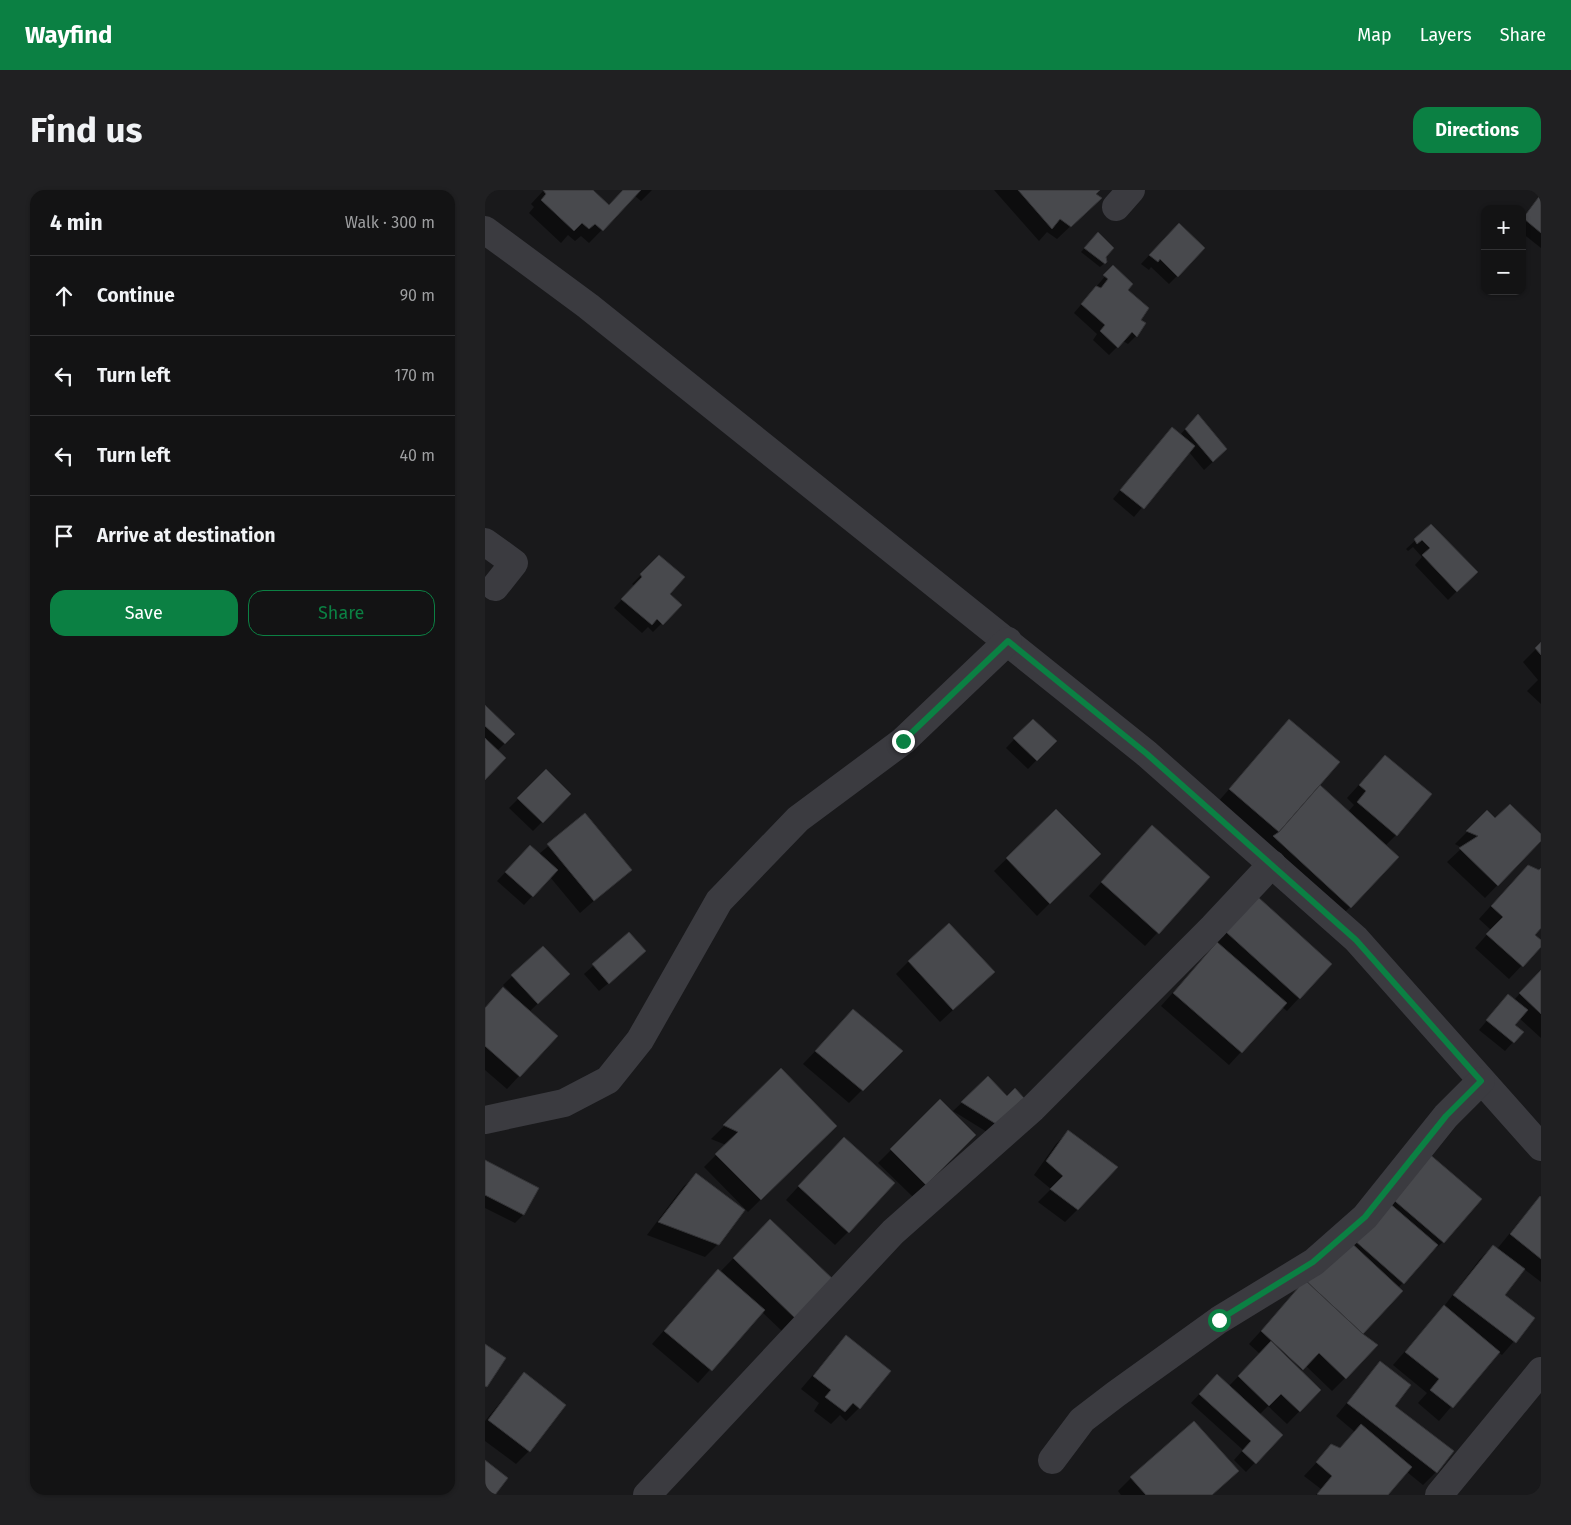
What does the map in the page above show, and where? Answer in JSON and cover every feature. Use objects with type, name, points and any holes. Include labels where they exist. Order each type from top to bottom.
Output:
[{"type":"street","points":[[485,230],[588,306],[1147,754],[1356,940],[1541,1147]]},
{"type":"street","points":[[485,542],[514,563],[495,587]]},
{"type":"street","points":[[485,1120],[564,1103],[608,1080],[640,1040],[719,901],[798,819],[903,741],[1008,641]]},
{"type":"street","points":[[647,1495],[893,1232],[1033,1108],[1213,927],[1272,864]]},
{"type":"street","points":[[1052,1460],[1082,1420],[1219,1320],[1313,1262],[1365,1217],[1446,1116],[1481,1081]]},
{"type":"street","points":[[1439,1495],[1541,1371]]},
{"type":"building","points":[[543,190],[593,190],[609,205],[623,190],[641,190],[603,231],[595,224],[589,229],[582,223],[574,231],[541,200],[546,194]]},
{"type":"building","points":[[1018,190],[1100,190],[1096,194],[1102,198],[1071,227],[1060,219],[1052,229]]},
{"type":"building","points":[[1541,194],[1541,233],[1526,220],[1526,214]]},
{"type":"building","points":[[1179,223],[1205,248],[1178,277],[1160,259],[1158,262],[1149,255]]},
{"type":"building","points":[[1098,232],[1114,248],[1106,257],[1107,262],[1105,264],[1084,248]]},
{"type":"building","points":[[1113,265],[1133,284],[1128,290],[1149,308],[1141,320],[1146,323],[1137,337],[1132,332],[1118,348],[1100,331],[1105,325],[1081,304],[1096,286],[1101,288],[1108,279],[1103,275]]},
{"type":"building","points":[[1198,414],[1227,449],[1213,462],[1185,429]]},
{"type":"building","points":[[1172,427],[1195,446],[1144,509],[1120,490]]},
{"type":"building","points":[[1431,524],[1478,572],[1457,592],[1422,555],[1430,548],[1422,540],[1417,544],[1414,539]]},
{"type":"building","points":[[659,555],[685,577],[670,594],[682,605],[663,625],[657,619],[652,625],[621,599],[642,577],[640,574]]},
{"type":"building","points":[[1541,642],[1541,655],[1535,648]]},
{"type":"building","points":[[485,705],[515,734],[505,744],[485,726]]},
{"type":"building","points":[[1033,719],[1057,741],[1037,761],[1013,738]]},
{"type":"building","points":[[1289,719],[1340,762],[1279,832],[1229,789]]},
{"type":"building","points":[[485,738],[506,758],[485,780]]},
{"type":"building","points":[[1385,755],[1432,794],[1397,836],[1357,802],[1366,791],[1359,785]]},
{"type":"building","points":[[546,769],[571,794],[543,823],[517,798]]},
{"type":"building","points":[[1320,785],[1399,857],[1351,908],[1273,836],[1279,832]]},
{"type":"building","points":[[1510,804],[1541,834],[1541,841],[1498,886],[1459,848],[1478,836],[1466,831],[1487,810],[1495,818]]},
{"type":"building","points":[[1056,809],[1101,854],[1050,904],[1006,858]]},
{"type":"building","points":[[585,813],[632,870],[594,901],[547,844]]},
{"type":"building","points":[[1152,825],[1210,877],[1159,934],[1101,882]]},
{"type":"building","points":[[530,845],[558,870],[533,897],[505,872]]},
{"type":"building","points":[[1528,865],[1539,870],[1541,868],[1541,928],[1535,935],[1541,940],[1541,947],[1523,967],[1486,934],[1503,917],[1491,906]]},
{"type":"building","points":[[1258,897],[1332,964],[1300,999],[1226,932]]},
{"type":"building","points":[[949,923],[995,972],[953,1010],[908,961]]},
{"type":"building","points":[[629,932],[646,951],[609,984],[592,964]]},
{"type":"building","points":[[1217,942],[1287,1003],[1242,1053],[1173,993]]},
{"type":"building","points":[[543,946],[570,974],[538,1004],[511,975]]},
{"type":"building","points":[[1541,970],[1541,1014],[1519,993]]},
{"type":"building","points":[[503,987],[558,1036],[520,1077],[485,1046],[485,1008]]},
{"type":"building","points":[[1508,994],[1528,1010],[1515,1025],[1524,1032],[1514,1043],[1486,1020]]},
{"type":"building","points":[[853,1009],[903,1051],[863,1091],[815,1051]]},
{"type":"building","points":[[781,1068],[837,1126],[761,1200],[715,1154],[738,1132],[723,1125]]},
{"type":"building","points":[[988,1076],[1007,1096],[1015,1088],[1024,1098],[996,1124],[961,1102]]},
{"type":"building","points":[[940,1099],[976,1135],[926,1185],[890,1149]]},
{"type":"building","points":[[1068,1130],[1118,1167],[1078,1210],[1050,1189],[1063,1176],[1046,1161]]},
{"type":"building","points":[[844,1137],[895,1183],[849,1233],[798,1186]]},
{"type":"building","points":[[1427,1152],[1482,1199],[1444,1243],[1389,1196]]},
{"type":"building","points":[[485,1160],[539,1188],[524,1215],[485,1195]]},
{"type":"building","points":[[696,1173],[745,1210],[719,1245],[658,1222]]},
{"type":"building","points":[[1541,1197],[1541,1259],[1510,1234]]},
{"type":"building","points":[[1388,1202],[1438,1245],[1404,1284],[1354,1240]]},
{"type":"building","points":[[770,1219],[836,1282],[798,1321],[733,1258]]},
{"type":"building","points":[[1345,1237],[1403,1291],[1363,1334],[1305,1280]]},
{"type":"building","points":[[1493,1245],[1525,1269],[1505,1295],[1535,1318],[1516,1343],[1453,1295]]},
{"type":"building","points":[[718,1269],[765,1310],[712,1371],[664,1331]]},
{"type":"building","points":[[1305,1280],[1363,1334],[1378,1345],[1346,1379],[1319,1353],[1303,1370],[1261,1331]]},
{"type":"building","points":[[1444,1305],[1500,1352],[1453,1408],[1430,1390],[1439,1379],[1405,1352]]},
{"type":"building","points":[[846,1335],[891,1371],[860,1409],[853,1403],[845,1412],[825,1397],[831,1390],[813,1376]]},
{"type":"building","points":[[1271,1341],[1321,1390],[1300,1412],[1281,1394],[1269,1406],[1238,1376]]},
{"type":"building","points":[[485,1344],[506,1358],[487,1387],[485,1386]]},
{"type":"building","points":[[1380,1361],[1411,1385],[1395,1406],[1454,1451],[1437,1473],[1347,1403]]},
{"type":"building","points":[[524,1372],[566,1405],[530,1452],[488,1420]]},
{"type":"building","points":[[1217,1374],[1283,1435],[1256,1464],[1242,1451],[1251,1441],[1199,1394]]},
{"type":"building","points":[[1194,1421],[1239,1471],[1212,1495],[1146,1495],[1130,1477]]},
{"type":"building","points":[[1361,1424],[1412,1467],[1388,1495],[1317,1494],[1332,1476],[1316,1462],[1331,1444],[1340,1448]]},
{"type":"building","points":[[485,1460],[508,1478],[495,1495],[485,1495]]},
{"type":"route","points":[[903,741],[1008,641],[1147,754],[1356,940],[1481,1081],[1446,1116],[1365,1217],[1313,1262],[1219,1320]]}]
